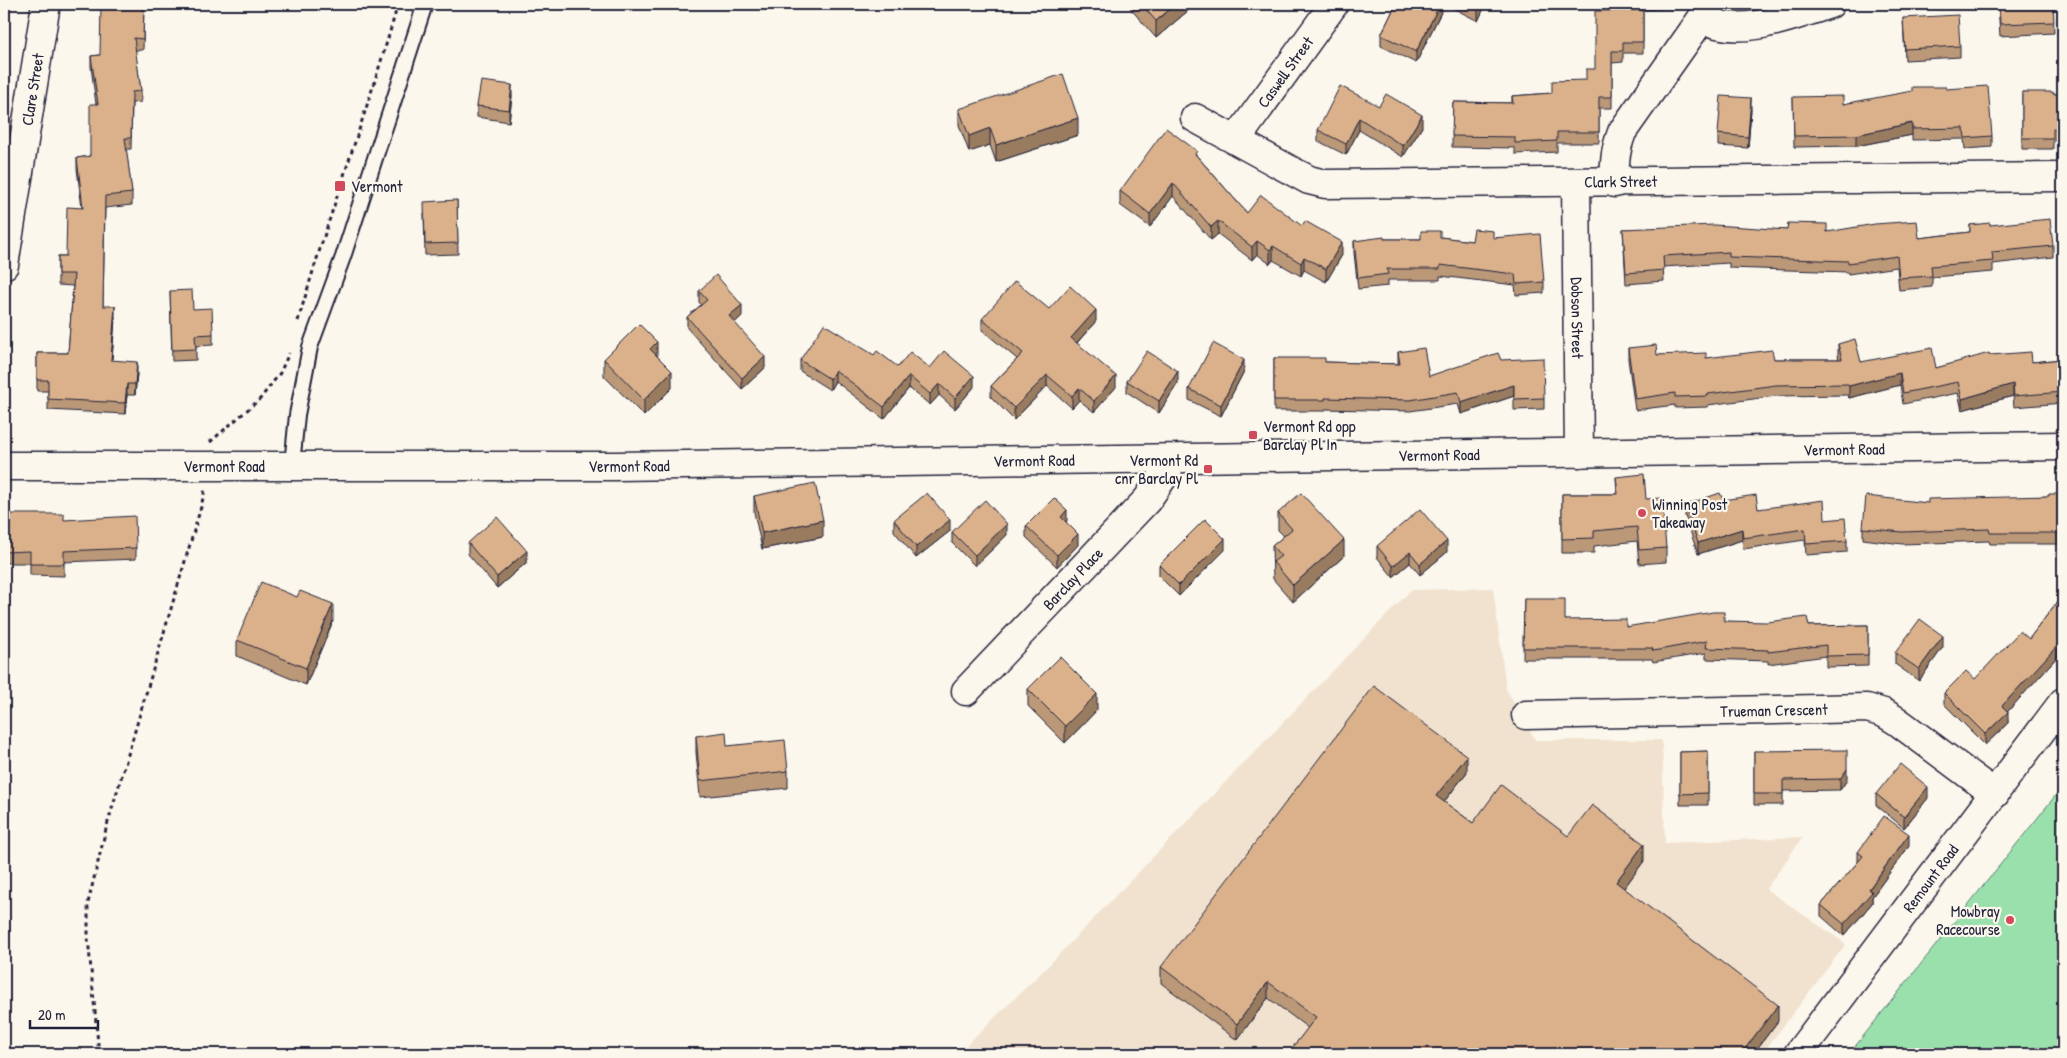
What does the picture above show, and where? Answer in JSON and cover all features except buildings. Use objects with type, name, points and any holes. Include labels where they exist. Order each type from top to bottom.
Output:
[{"type":"street","name":"Clare Street","points":[[4,264],[46,4]]},
{"type":"street","name":"Caswell Street","points":[[1236,140],[1334,4]]},
{"type":"street","points":[[1707,11],[1713,25],[1736,26],[1764,24],[1782,20],[1830,4]]},
{"type":"street","points":[[1615,183],[1614,161],[1622,132],[1707,11]]},
{"type":"street","name":"Clark Street","points":[[1195,118],[1302,177],[1326,184],[1615,183],[2063,177]]},
{"type":"street","name":"Dobson Street","points":[[1576,183],[1579,452]]},
{"type":"street","name":"Vermont Road","points":[[4,466],[616,466],[2063,446]]},
{"type":"street","name":"Barclay Place","points":[[966,691],[1147,500],[1168,470],[1170,459]]},
{"type":"street","name":"Remount Road","points":[[1798,1054],[2063,702]]},
{"type":"street","name":"Trueman Crescent","points":[[1526,715],[1867,708],[1884,713],[1897,720],[1994,794]]},
{"type":"lane","points":[[292,465],[297,415],[310,347],[342,257],[425,4]]},
{"type":"path","points":[[298,322],[317,255],[381,67],[398,4]]},
{"type":"path","points":[[208,447],[210,440],[260,399],[280,373],[290,351]]},
{"type":"path","points":[[99,1054],[88,938],[88,903],[106,829],[196,526],[206,484]]},
{"type":"shaded area","points":[[1493,588],[1506,689],[1535,740],[1662,740],[1665,843],[1803,837],[1766,889],[1846,944],[1762,1054],[957,1054],[1045,969],[1411,590]]},
{"type":"green space","name":"Mowbray Racecourse","points":[[2063,786],[2063,1054],[1849,1054]]},
{"type":"place","name":"Vermont","points":[[340,186]]},
{"type":"place","name":"Vermont Rd opp Barclay Pl In","points":[[1253,435]]},
{"type":"place","name":"Vermont Rd cnr Barclay Pl","points":[[1208,469]]},
{"type":"place","name":"Winning Post Takeaway","points":[[1642,513]]},
{"type":"place","name":"Mowbray Racecourse","points":[[2010,920]]}]
